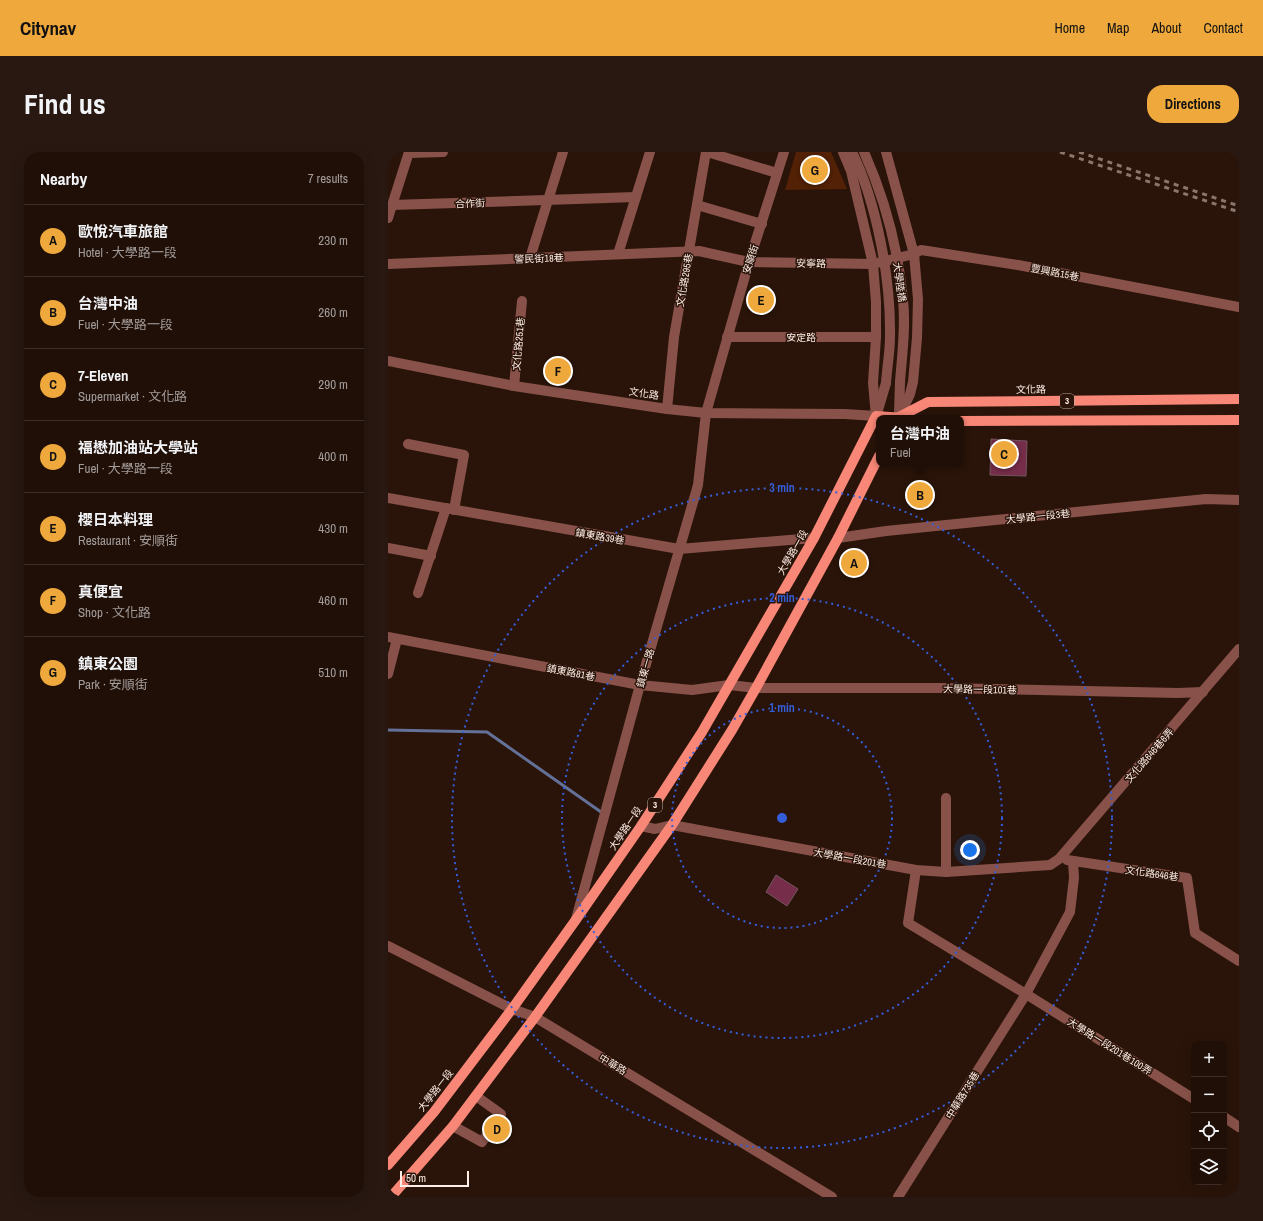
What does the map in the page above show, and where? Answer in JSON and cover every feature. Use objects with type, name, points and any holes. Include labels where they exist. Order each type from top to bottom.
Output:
[{"type":"main road","name":"文化路","points":[[906,415],[928,402],[1239,399]]},
{"type":"main road","name":"大學路一段","points":[[388,1165],[434,1112],[512,1009],[575,922],[641,826],[702,732],[814,538],[876,416]]},
{"type":"main road","name":"3","points":[[964,421],[1239,420]]},
{"type":"main road","points":[[391,1197],[453,1126],[476,1096],[535,1017],[672,825],[732,730],[756,688],[838,538],[876,462]]},
{"type":"street","points":[[388,218],[409,153],[443,152]]},
{"type":"street","points":[[530,258],[563,152]]},
{"type":"street","points":[[618,254],[650,152]]},
{"type":"street","points":[[706,152],[777,173]]},
{"type":"street","name":"文化路295巷","points":[[666,408],[674,337],[706,152]]},
{"type":"street","name":"安順街","points":[[706,413],[749,262],[784,152]]},
{"type":"street","points":[[843,152],[851,171],[873,264],[876,302],[876,337],[873,383],[876,416]]},
{"type":"street","name":"大學陸橋","points":[[852,152],[873,210],[882,248],[888,301],[890,337],[886,382],[876,415]]},
{"type":"street","name":"大學陸橋","points":[[864,152],[877,182],[888,216],[896,251],[903,300],[904,337],[900,382],[901,415]]},
{"type":"street","points":[[886,152],[914,254],[918,299],[917,338],[913,382],[902,415]]},
{"type":"street","name":"合作街","points":[[392,205],[636,198]]},
{"type":"street","points":[[697,205],[762,224]]},
{"type":"street","name":"豐興路15巷","points":[[873,264],[914,254],[921,250],[1003,263],[1239,307]]},
{"type":"street","name":"安寧路","points":[[689,252],[699,251],[749,262],[873,264]]},
{"type":"street","name":"警民街18巷","points":[[388,264],[689,252]]},
{"type":"street","name":"文化路251巷","points":[[514,386],[522,301]]},
{"type":"street","name":"安定路","points":[[727,337],[876,337]]},
{"type":"street","name":"文化路","points":[[388,361],[514,386],[706,413],[845,414],[876,416]]},
{"type":"street","name":"鎮東一路","points":[[575,922],[640,685],[698,485],[706,413]]},
{"type":"street","points":[[408,444],[464,455],[450,509],[418,593]]},
{"type":"street","name":"鎮東路39巷","points":[[388,498],[679,549],[814,538]]},
{"type":"street","name":"大學路一段3巷","points":[[838,538],[886,531],[1206,499],[1239,500]]},
{"type":"street","points":[[388,548],[431,556]]},
{"type":"street","points":[[388,674],[393,638]]},
{"type":"street","name":"鎮東路81巷","points":[[393,638],[640,685],[692,690],[729,685],[756,688]]},
{"type":"street","name":"文化路646巷6弄","points":[[1059,859],[1239,649]]},
{"type":"street","name":"大學路一段101巷","points":[[756,688],[941,688],[1203,692]]},
{"type":"street","points":[[946,798],[946,872]]},
{"type":"street","name":"大學路一段201巷","points":[[641,826],[655,829],[672,825],[916,870],[946,872],[1050,865],[1059,859]]},
{"type":"street","name":"文化路646巷","points":[[1059,859],[1187,878],[1195,933],[1239,961]]},
{"type":"street","points":[[1026,994],[1070,912],[1074,878],[1073,861]]},
{"type":"street","name":"大學路一段201巷100弄","points":[[916,870],[908,923],[1026,994],[1191,1097]]},
{"type":"street","name":"中華路","points":[[388,946],[512,1009],[535,1017],[832,1197]]},
{"type":"street","name":"中華路735巷","points":[[898,1197],[1026,994]]},
{"type":"street","points":[[453,1126],[482,1142],[501,1114],[476,1096]]},
{"type":"street","points":[[1227,1119],[1239,1126]]},
{"type":"shaded area","points":[[796,152],[831,152],[847,189],[785,190]]},
{"type":"building","points":[[991,439],[1027,441],[1026,476],[990,475]]},
{"type":"building","points":[[776,875],[798,889],[787,906],[766,892]]},
{"type":"waterway","points":[[388,730],[487,732],[601,812]]},
{"type":"railway","points":[[1060,152],[1239,212]]},
{"type":"railway","points":[[1079,152],[1239,206]]},
{"type":"place","name":"鎮東公園","points":[[815,170]]},
{"type":"place","name":"櫻日本料理","points":[[761,300]]},
{"type":"place","name":"真便宜","points":[[558,371]]},
{"type":"place","name":"7-Eleven","points":[[1004,454]]},
{"type":"place","name":"台灣中油","points":[[920,495]]},
{"type":"place","name":"歐悅汽車旅館","points":[[854,563]]},
{"type":"place","name":"福懋加油站大學站","points":[[497,1129]]}]
